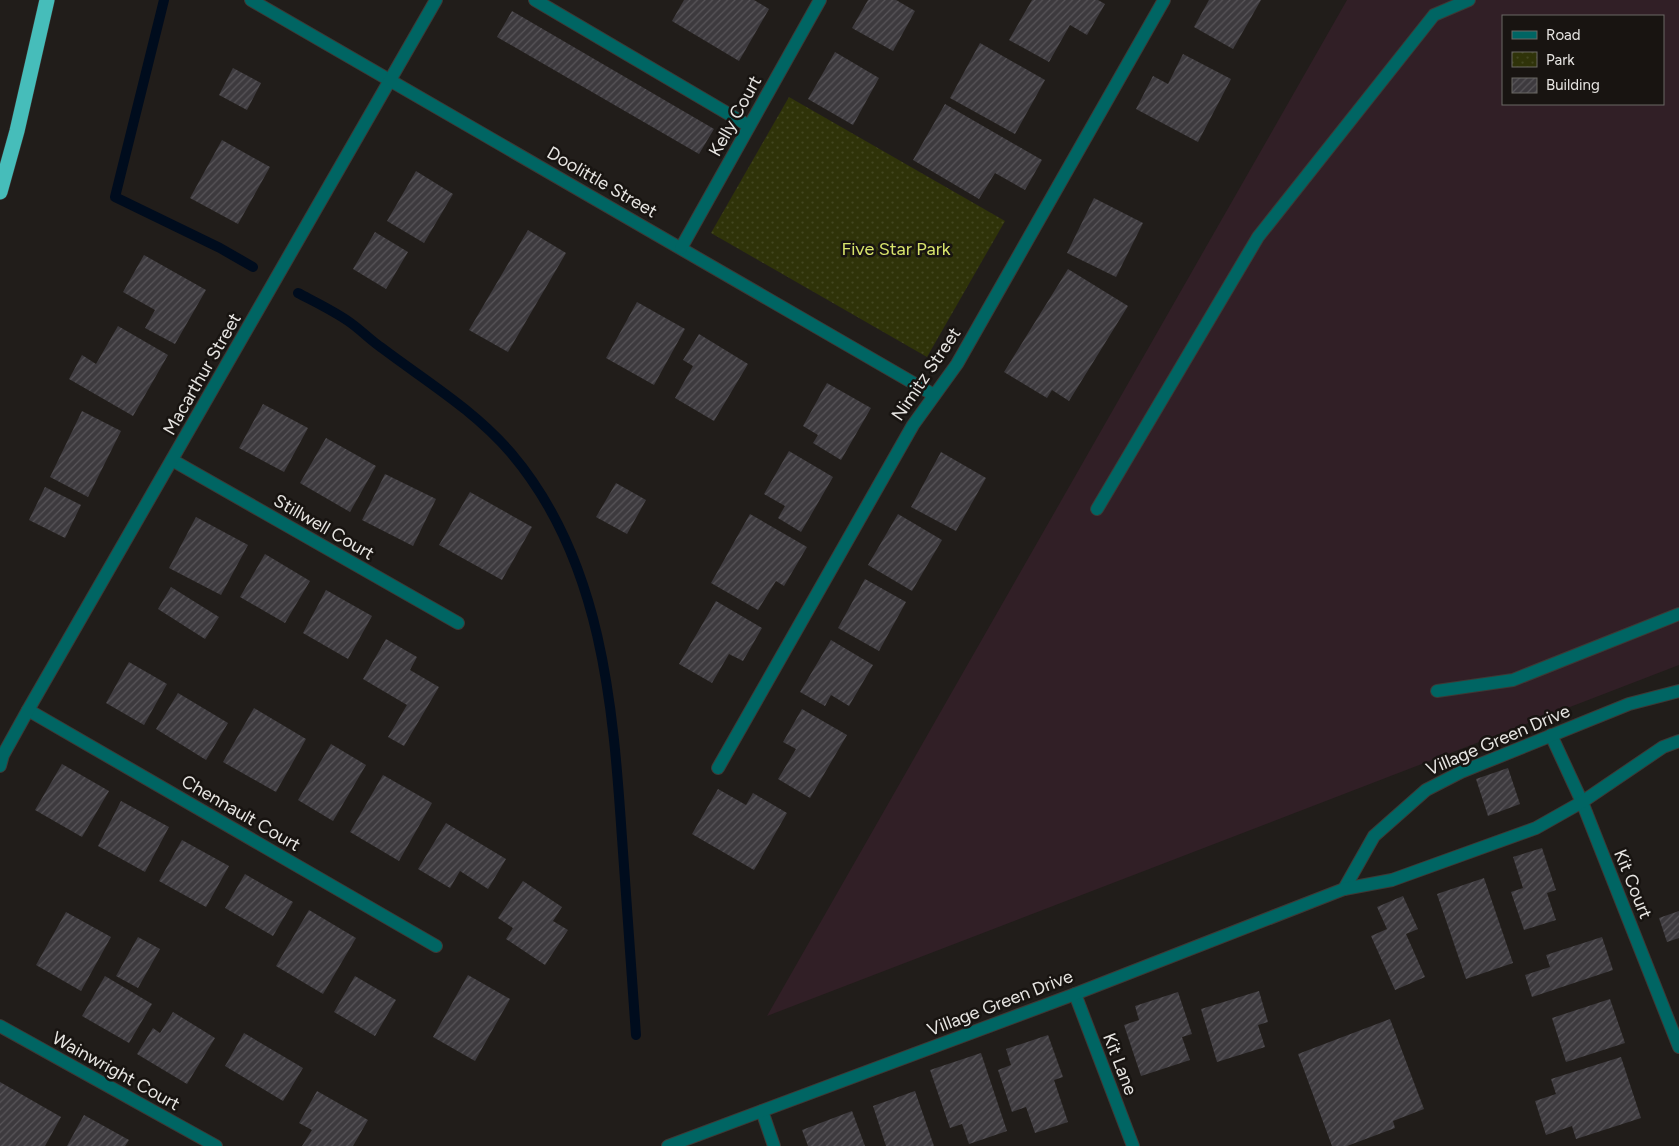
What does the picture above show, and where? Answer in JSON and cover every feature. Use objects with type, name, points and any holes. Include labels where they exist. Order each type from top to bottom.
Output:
[{"type":"highway","points":[[0,192],[17,131],[48,0]]},
{"type":"street","name":"Doolittle Street","points":[[251,0],[391,79],[934,395]]},
{"type":"street","name":"Macarthur Street","points":[[0,766],[3,755],[28,710],[436,0]]},
{"type":"street","points":[[535,0],[750,126]]},
{"type":"street","name":"Kelly Court","points":[[680,248],[820,0]]},
{"type":"street","name":"Nimitz Street","points":[[718,768],[913,425],[957,364],[1164,0]]},
{"type":"street","points":[[1097,509],[1258,237],[1434,15],[1469,0]]},
{"type":"street","name":"Stillwell Court","points":[[172,460],[458,623]]},
{"type":"street","points":[[1437,691],[1513,680],[1679,614]]},
{"type":"street","name":"Village Green Drive","points":[[1344,889],[1374,836],[1426,790],[1460,772],[1629,704],[1679,691]]},
{"type":"street","name":"Chennault Court","points":[[28,710],[436,946]]},
{"type":"street","name":"Kit Court","points":[[1551,735],[1582,802],[1679,1047]]},
{"type":"street","name":"Village Green Drive","points":[[668,1146],[1076,994],[1344,889],[1392,880],[1536,828],[1582,802],[1663,747],[1679,741]]},
{"type":"street","name":"Kit Lane","points":[[1076,994],[1132,1146]]},
{"type":"street","name":"Wainwright Court","points":[[0,1026],[216,1146]]},
{"type":"street","points":[[762,1111],[774,1146]]},
{"type":"shaded area","points":[[1347,0],[1679,0],[1679,665],[767,1016]]},
{"type":"green space","name":"Five Star Park","points":[[789,97],[1005,221],[927,357],[711,233]]},
{"type":"building","points":[[684,0],[754,0],[769,9],[739,61],[672,21]]},
{"type":"building","points":[[868,0],[896,0],[915,11],[893,51],[852,28]]},
{"type":"building","points":[[1032,0],[1098,0],[1105,4],[1087,35],[1070,25],[1049,62],[1009,40]]},
{"type":"building","points":[[1209,0],[1261,0],[1233,49],[1194,27]]},
{"type":"building","points":[[512,11],[714,129],[699,154],[497,37]]},
{"type":"building","points":[[980,43],[1045,80],[1015,134],[950,98]]},
{"type":"building","points":[[835,52],[879,78],[853,125],[808,99]]},
{"type":"building","points":[[1183,54],[1231,79],[1198,142],[1136,109],[1153,76],[1168,84]]},
{"type":"building","points":[[233,68],[261,83],[247,110],[219,95]]},
{"type":"building","points":[[945,104],[1042,160],[1025,190],[995,173],[979,199],[913,160]]},
{"type":"building","points":[[222,140],[270,167],[238,224],[190,198]]},
{"type":"building","points":[[416,171],[453,194],[424,243],[387,221]]},
{"type":"building","points":[[1094,198],[1143,223],[1116,277],[1067,253]]},
{"type":"building","points":[[528,230],[566,253],[508,352],[469,330]]},
{"type":"building","points":[[375,232],[408,252],[386,289],[353,269]]},
{"type":"building","points":[[144,255],[206,290],[175,344],[145,328],[155,310],[123,292]]},
{"type":"building","points":[[1068,269],[1128,306],[1069,401],[1052,390],[1047,398],[1004,372]]},
{"type":"building","points":[[637,302],[685,329],[654,385],[606,358]]},
{"type":"building","points":[[118,326],[168,355],[133,416],[69,379],[82,355],[96,364]]},
{"type":"building","points":[[699,334],[748,364],[714,421],[675,398],[693,366],[683,360]]},
{"type":"building","points":[[827,383],[871,408],[841,460],[813,443],[818,435],[803,426]]},
{"type":"building","points":[[263,404],[308,428],[284,472],[239,448]]},
{"type":"building","points":[[82,411],[121,431],[88,497],[50,477]]},
{"type":"building","points":[[326,438],[376,466],[350,512],[300,483]]},
{"type":"building","points":[[789,451],[833,477],[801,532],[778,518],[785,506],[764,494]]},
{"type":"building","points":[[941,452],[986,478],[956,531],[911,507]]},
{"type":"building","points":[[385,474],[436,499],[413,546],[362,520]]},
{"type":"building","points":[[616,483],[646,500],[627,534],[596,517]]},
{"type":"building","points":[[45,487],[81,505],[65,538],[29,520]]},
{"type":"building","points":[[470,492],[532,527],[502,580],[439,545]]},
{"type":"building","points":[[750,514],[807,547],[784,586],[776,581],[758,610],[711,583]]},
{"type":"building","points":[[898,514],[942,540],[912,591],[868,565]]},
{"type":"building","points":[[196,517],[248,545],[221,595],[169,568]]},
{"type":"building","points":[[265,554],[310,581],[285,623],[240,597]]},
{"type":"building","points":[[865,579],[906,602],[879,651],[838,628]]},
{"type":"building","points":[[171,587],[219,617],[205,639],[158,609]]},
{"type":"building","points":[[326,590],[372,616],[348,659],[303,633]]},
{"type":"building","points":[[716,601],[762,628],[743,661],[729,654],[712,683],[679,664]]},
{"type":"building","points":[[386,639],[417,657],[410,670],[439,687],[404,746],[388,737],[407,705],[363,679]]},
{"type":"building","points":[[831,640],[873,665],[849,706],[831,695],[825,706],[800,692]]},
{"type":"building","points":[[129,662],[167,684],[144,725],[106,703]]},
{"type":"building","points":[[178,693],[228,723],[206,760],[156,729]]},
{"type":"building","points":[[254,708],[306,739],[276,792],[223,762]]},
{"type":"building","points":[[802,709],[847,735],[810,798],[778,779],[796,749],[783,742]]},
{"type":"building","points":[[331,744],[366,765],[333,821],[298,800]]},
{"type":"building","points":[[62,764],[109,791],[82,837],[35,810]]},
{"type":"building","points":[[1508,768],[1520,804],[1488,816],[1476,779]]},
{"type":"building","points":[[383,775],[432,803],[399,861],[350,832]]},
{"type":"building","points":[[718,789],[746,805],[753,793],[787,813],[754,870],[692,834]]},
{"type":"building","points":[[121,801],[169,827],[145,872],[98,846]]},
{"type":"building","points":[[446,823],[506,859],[488,889],[460,871],[450,888],[418,869]]},
{"type":"building","points":[[182,840],[229,866],[206,907],[159,881]]},
{"type":"building","points":[[1542,848],[1556,890],[1547,893],[1556,920],[1524,930],[1511,892],[1523,888],[1513,857]]},
{"type":"building","points":[[245,874],[293,902],[273,936],[225,908]]},
{"type":"building","points":[[1484,878],[1513,963],[1466,979],[1437,894]]},
{"type":"building","points":[[523,881],[562,907],[553,921],[568,930],[545,965],[506,939],[513,928],[498,918]]},
{"type":"building","points":[[1403,896],[1418,929],[1406,934],[1425,977],[1395,990],[1371,936],[1387,929],[1377,907]]},
{"type":"building","points":[[309,910],[356,938],[323,994],[276,966]]},
{"type":"building","points":[[1679,911],[1679,938],[1667,942],[1659,918]]},
{"type":"building","points":[[66,912],[111,937],[81,991],[36,965]]},
{"type":"building","points":[[138,937],[160,949],[138,988],[116,976]]},
{"type":"building","points":[[1602,937],[1613,970],[1532,997],[1525,975],[1550,967],[1546,955]]},
{"type":"building","points":[[468,975],[510,999],[475,1061],[433,1037]]},
{"type":"building","points":[[105,976],[152,1004],[129,1043],[82,1016]]},
{"type":"building","points":[[355,976],[396,1000],[375,1036],[334,1012]]},
{"type":"building","points":[[1259,991],[1268,1022],[1258,1025],[1265,1047],[1217,1062],[1201,1009]]},
{"type":"building","points":[[1178,992],[1192,1034],[1182,1037],[1190,1060],[1141,1076],[1124,1025],[1139,1020],[1135,1006]]},
{"type":"building","points":[[1610,999],[1625,1043],[1566,1062],[1552,1018]]},
{"type":"building","points":[[173,1012],[215,1038],[187,1084],[137,1054],[153,1028],[160,1033]]},
{"type":"building","points":[[1390,1019],[1424,1109],[1393,1121],[1395,1128],[1347,1146],[1332,1146],[1298,1054]]},
{"type":"building","points":[[244,1033],[303,1068],[283,1101],[225,1066]]},
{"type":"building","points":[[1048,1035],[1063,1077],[1054,1080],[1068,1122],[1035,1133],[1026,1107],[1012,1112],[998,1070],[1011,1065],[1006,1049]]},
{"type":"building","points":[[981,1053],[1007,1131],[969,1144],[962,1124],[950,1128],[930,1070]]},
{"type":"building","points":[[1621,1057],[1641,1118],[1576,1139],[1572,1126],[1546,1135],[1535,1101],[1556,1094],[1551,1079]]},
{"type":"building","points":[[0,1082],[61,1117],[45,1146],[0,1146]]},
{"type":"building","points":[[317,1091],[368,1120],[353,1146],[302,1146],[312,1130],[299,1123]]},
{"type":"building","points":[[915,1091],[934,1146],[886,1146],[873,1106]]},
{"type":"building","points":[[852,1111],[865,1146],[808,1146],[802,1130]]},
{"type":"building","points":[[84,1115],[129,1140],[125,1146],[67,1146]]},
{"type":"waterway","points":[[164,0],[115,197],[220,248],[253,267]]},
{"type":"waterway","points":[[298,293],[352,324],[482,423],[511,453],[542,495],[565,540],[584,587],[597,636],[607,686],[614,737],[636,1035]]}]
